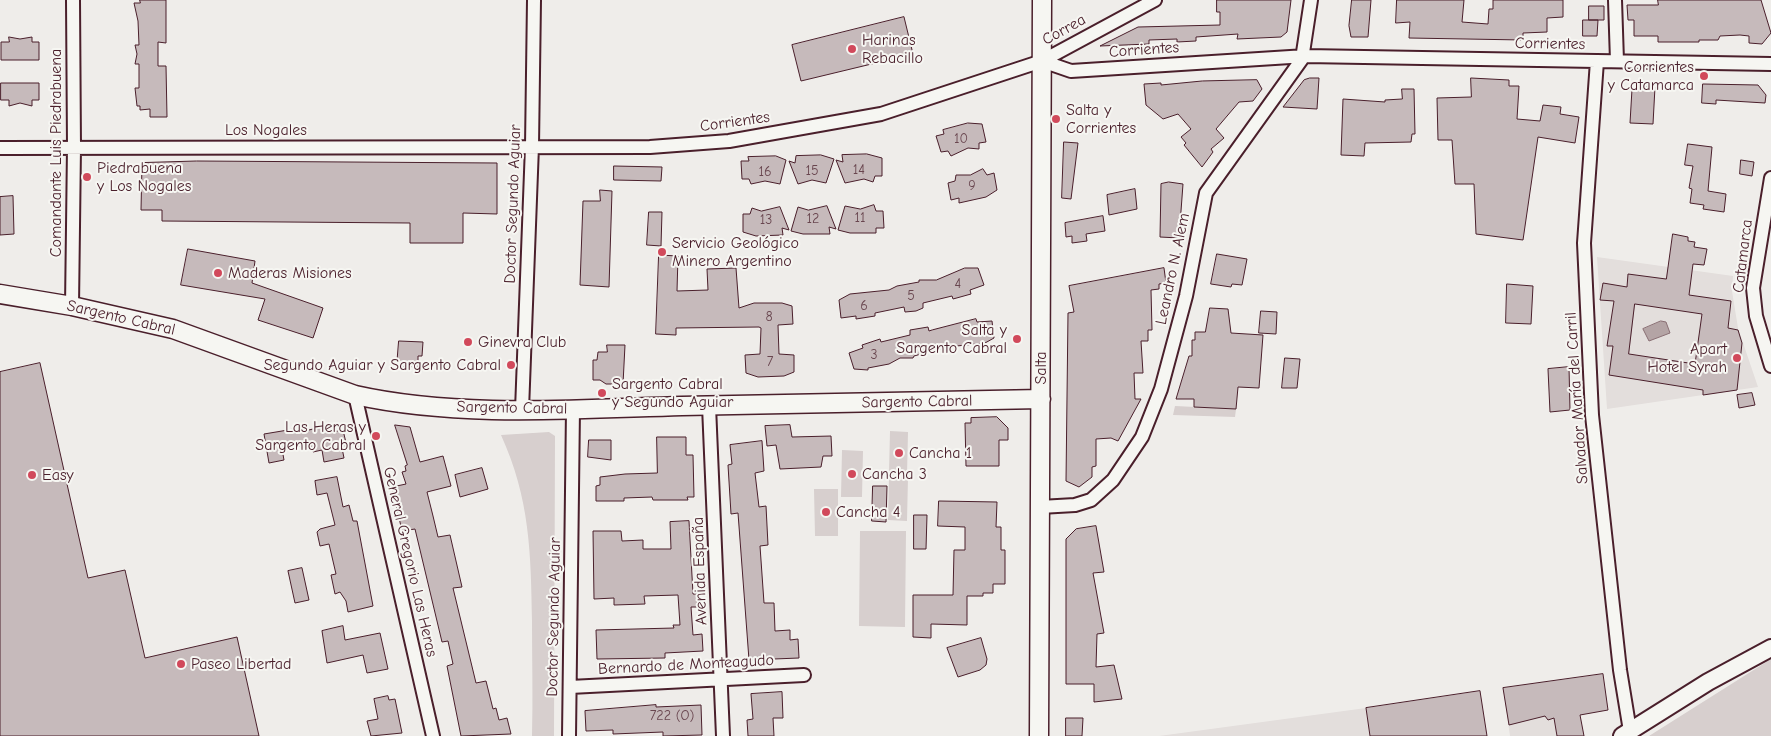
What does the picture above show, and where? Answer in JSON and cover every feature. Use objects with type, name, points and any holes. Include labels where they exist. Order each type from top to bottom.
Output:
[{"type":"main road","name":"Salta","points":[[1040,736],[1042,0]]},
{"type":"main road","name":"Sargento Cabral","points":[[0,294],[72,306],[173,329],[355,395],[380,401],[432,406],[522,410],[1041,399]]},
{"type":"street","name":"Comandante Luis Piedrabuena","points":[[72,0],[74,147],[72,306]]},
{"type":"street","name":"Doctor Segundo Aguiar","points":[[522,410],[532,146],[534,0]]},
{"type":"street","name":"Correa","points":[[1042,61],[1155,0]]},
{"type":"street","name":"Leandro N. Alem","points":[[1040,507],[1075,505],[1091,500],[1114,480],[1142,437],[1166,371],[1186,296],[1206,193],[1302,56],[1311,0]]},
{"type":"street","points":[[1615,0],[1617,61]]},
{"type":"street","name":"Corrientes","points":[[532,146],[650,148],[756,136],[881,114],[1042,61],[1071,71],[1302,56],[1771,64]]},
{"type":"street","name":"Salvador María del Carril","points":[[1597,61],[1584,243],[1591,405],[1626,734]]},
{"type":"street","name":"Los Nogales","points":[[0,148],[532,146]]},
{"type":"street","name":"Catamarca","points":[[1771,178],[1753,288],[1756,316],[1771,366]]},
{"type":"street","name":"General Gregorio Las Heras","points":[[355,395],[433,736]]},
{"type":"street","name":"Avenida España","points":[[709,406],[723,736]]},
{"type":"street","name":"Doctor Segundo Aguiar","points":[[569,736],[573,409]]},
{"type":"street","points":[[1626,734],[1708,682],[1771,648]]},
{"type":"street","name":"Bernardo de Monteagudo","points":[[570,687],[804,675]]},
{"type":"shaded area","points":[[1597,257],[1733,276],[1732,291],[1738,328],[1758,387],[1607,409]]},
{"type":"shaded area","points":[[1661,321],[1666,322],[1670,333],[1649,341],[1643,329]]},
{"type":"shaded area","points":[[1175,406],[1236,409],[1235,417],[1173,415]]},
{"type":"shaded area","name":"Cancha 1","points":[[890,431],[908,432],[907,475],[889,474]]},
{"type":"shaded area","points":[[549,432],[555,436],[554,736],[532,736],[531,573],[527,527],[518,482],[501,435]]},
{"type":"shaded area","name":"Cancha 3","points":[[842,450],[863,451],[862,497],[841,497]]},
{"type":"shaded area","points":[[889,477],[908,477],[907,521],[888,520]]},
{"type":"shaded area","name":"Cancha 4","points":[[814,489],[838,489],[838,536],[815,536]]},
{"type":"shaded area","points":[[860,531],[906,531],[905,627],[859,626]]},
{"type":"shaded area","points":[[1771,659],[1771,736],[1649,736]]},
{"type":"shaded area","points":[[1548,681],[1557,736],[1510,736],[1503,688]]},
{"type":"shaded area","points":[[1366,708],[1370,736],[1159,736]]},
{"type":"building","points":[[140,0],[166,0],[166,43],[158,42],[158,66],[166,66],[167,117],[150,117],[150,109],[140,110],[140,106],[137,106],[135,88],[139,88],[139,64],[135,64],[137,54],[135,45],[139,45],[138,21],[134,3],[140,3]]},
{"type":"building","points":[[1217,0],[1291,0],[1287,32],[1281,37],[1237,39],[1238,34],[1196,37],[1196,41],[1177,42],[1177,39],[1149,40],[1149,44],[1100,46],[1138,27],[1220,25],[1220,12],[1217,12]]},
{"type":"building","points":[[1352,0],[1371,0],[1368,37],[1351,37],[1349,26]]},
{"type":"building","points":[[1397,0],[1464,0],[1462,22],[1488,24],[1489,9],[1493,9],[1493,0],[1563,0],[1563,17],[1547,18],[1547,32],[1523,33],[1523,40],[1409,38],[1410,22],[1396,23]]},
{"type":"building","points":[[1658,0],[1761,0],[1771,33],[1762,44],[1749,43],[1749,36],[1740,35],[1720,36],[1718,40],[1699,40],[1699,42],[1658,42],[1658,36],[1634,36],[1634,20],[1628,20],[1627,5],[1658,5]]},
{"type":"building","points":[[1589,6],[1604,6],[1604,20],[1589,20]]},
{"type":"building","name":"Harinas Rebacillo","points":[[904,17],[913,54],[801,81],[792,45]]},
{"type":"building","points":[[1583,20],[1598,20],[1597,36],[1583,36]]},
{"type":"building","points":[[9,37],[20,39],[32,37],[32,42],[39,42],[39,60],[1,60],[1,42],[9,42]]},
{"type":"building","points":[[1319,78],[1317,109],[1283,107],[1304,80]]},
{"type":"building","points":[[1471,78],[1509,80],[1509,86],[1519,86],[1517,119],[1540,121],[1543,105],[1561,107],[1560,114],[1579,117],[1575,143],[1538,137],[1523,240],[1476,234],[1474,184],[1455,184],[1452,140],[1438,140],[1437,98],[1471,97]]},
{"type":"building","points":[[1257,80],[1262,89],[1253,101],[1239,102],[1216,129],[1224,138],[1211,149],[1213,152],[1202,167],[1184,145],[1186,143],[1181,137],[1191,129],[1178,114],[1163,119],[1146,105],[1144,84],[1161,83],[1161,85],[1202,81]]},
{"type":"building","points":[[1,83],[39,83],[39,100],[32,100],[32,106],[20,103],[9,106],[9,100],[1,100]]},
{"type":"building","points":[[1703,84],[1758,85],[1766,95],[1765,103],[1716,100],[1716,104],[1702,103]]},
{"type":"building","points":[[1640,86],[1655,87],[1653,124],[1630,123],[1632,89],[1639,90]]},
{"type":"building","points":[[1402,89],[1414,89],[1415,134],[1412,134],[1411,142],[1365,143],[1364,156],[1341,155],[1343,99],[1385,102],[1385,100],[1402,99]]},
{"type":"building","points":[[968,123],[982,124],[986,142],[979,143],[979,149],[968,148],[951,156],[948,151],[941,152],[936,136],[944,134],[943,130]]},
{"type":"building","points":[[1064,142],[1078,143],[1071,199],[1062,198]]},
{"type":"building","points":[[1688,144],[1712,147],[1708,191],[1726,194],[1724,212],[1703,209],[1704,205],[1690,203],[1692,189],[1689,188],[1693,166],[1685,165]]},
{"type":"building","points":[[867,154],[882,158],[882,176],[875,176],[873,182],[864,179],[845,183],[836,160],[843,162],[842,155]]},
{"type":"building","points":[[821,155],[834,159],[826,183],[812,180],[798,184],[789,161],[795,163],[796,156]]},
{"type":"building","points":[[776,156],[786,160],[780,184],[765,181],[751,184],[749,179],[742,179],[741,161],[749,161],[748,157]]},
{"type":"building","points":[[1741,160],[1754,162],[1752,176],[1740,174]]},
{"type":"building","points":[[197,161],[497,163],[497,214],[463,213],[463,243],[410,243],[410,223],[162,221],[162,210],[141,210],[142,163]]},
{"type":"building","points":[[614,166],[662,167],[661,181],[614,180]]},
{"type":"building","points":[[983,169],[987,175],[994,173],[997,190],[986,197],[959,203],[959,198],[951,200],[948,183],[955,181],[956,175],[970,175]]},
{"type":"building","points":[[1169,182],[1183,184],[1179,238],[1160,237],[1161,184]]},
{"type":"building","points":[[1135,189],[1137,209],[1109,215],[1107,195]]},
{"type":"building","points":[[600,190],[612,191],[609,287],[580,285],[583,201],[600,201]]},
{"type":"building","points":[[13,196],[14,234],[0,235],[0,197]]},
{"type":"building","points":[[874,205],[876,211],[883,211],[884,228],[876,228],[876,233],[850,233],[838,230],[845,206],[860,209]]},
{"type":"building","points":[[827,206],[836,229],[829,227],[830,234],[803,234],[791,231],[798,207],[808,210]]},
{"type":"building","points":[[780,207],[789,230],[782,228],[783,235],[756,236],[743,232],[743,214],[750,214],[752,208],[761,211]]},
{"type":"building","points":[[649,212],[662,212],[661,246],[647,245]]},
{"type":"building","points":[[1103,216],[1105,231],[1086,234],[1087,241],[1072,243],[1072,236],[1066,237],[1065,223]]},
{"type":"building","points":[[1673,234],[1688,237],[1688,241],[1695,242],[1694,247],[1707,249],[1704,265],[1693,264],[1689,295],[1731,301],[1728,328],[1738,330],[1742,343],[1737,390],[1703,395],[1703,390],[1609,375],[1613,346],[1607,346],[1614,301],[1600,300],[1603,283],[1627,287],[1628,274],[1666,279]],"holes":[[[1635,304],[1702,314],[1695,364],[1629,354]]]},
{"type":"building","points":[[188,249],[255,261],[252,283],[323,308],[313,338],[258,320],[265,299],[181,285]]},
{"type":"building","points":[[1217,254],[1247,259],[1242,285],[1232,284],[1231,287],[1211,284]]},
{"type":"building","points":[[659,255],[678,256],[677,291],[708,290],[707,269],[736,268],[739,308],[754,303],[782,303],[792,306],[793,324],[778,325],[779,354],[794,355],[794,372],[784,376],[758,377],[746,373],[745,355],[760,354],[761,328],[759,327],[676,328],[676,335],[656,334]]},
{"type":"building","points":[[965,268],[978,268],[984,285],[970,290],[971,294],[953,299],[952,296],[923,303],[923,308],[916,311],[905,312],[904,307],[875,313],[875,316],[856,319],[856,316],[841,318],[839,300],[850,294],[889,290],[897,286],[919,282],[919,280],[936,280]]},
{"type":"building","points":[[1164,268],[1166,283],[1159,284],[1159,289],[1151,290],[1152,330],[1148,330],[1148,341],[1141,341],[1143,373],[1134,373],[1135,399],[1141,399],[1118,441],[1111,438],[1096,439],[1096,466],[1092,467],[1092,477],[1079,487],[1066,481],[1068,313],[1074,312],[1069,286]]},
{"type":"building","points":[[1507,284],[1533,286],[1531,324],[1506,323]]},
{"type":"building","points":[[1210,308],[1228,309],[1231,333],[1263,335],[1259,388],[1238,387],[1236,409],[1194,407],[1194,399],[1176,399],[1189,356],[1192,356],[1192,340],[1195,340],[1195,332],[1205,332]]},
{"type":"building","points":[[1261,311],[1277,312],[1276,334],[1259,333]]},
{"type":"building","points":[[976,319],[977,322],[992,321],[994,338],[985,343],[947,347],[914,356],[913,358],[900,358],[889,364],[868,368],[868,370],[854,369],[849,353],[863,348],[862,345],[880,339],[881,342],[910,335],[910,330],[928,327],[929,331]]},
{"type":"building","points":[[399,341],[423,342],[422,356],[418,356],[418,367],[397,366]]},
{"type":"building","points":[[607,345],[625,345],[623,384],[606,384],[600,380],[593,380],[593,360],[597,360],[598,352],[607,352]]},
{"type":"building","points":[[1285,358],[1300,359],[1297,388],[1282,388]]},
{"type":"building","points":[[40,363],[88,578],[125,570],[145,658],[237,637],[259,736],[0,736],[0,372]]},
{"type":"building","points":[[1569,367],[1570,410],[1550,412],[1548,369]]},
{"type":"building","points":[[1752,393],[1755,405],[1739,408],[1737,395]]},
{"type":"building","points":[[997,417],[1008,428],[1008,440],[999,440],[999,466],[966,466],[965,423],[971,423],[971,418]]},
{"type":"building","points":[[331,425],[332,432],[343,430],[347,447],[342,448],[344,458],[324,462],[322,450],[313,452],[311,444],[282,449],[284,460],[269,463],[264,434],[294,429],[295,433]]},
{"type":"building","points":[[395,425],[410,427],[420,462],[443,456],[451,486],[427,492],[438,537],[450,535],[462,587],[453,588],[476,683],[486,681],[493,709],[496,708],[499,720],[507,718],[511,734],[461,736],[447,666],[453,664],[448,641],[442,642],[415,529],[402,531],[392,487],[406,484],[402,472],[406,471],[405,466],[407,465]]},
{"type":"building","points":[[790,425],[792,437],[831,436],[832,456],[823,456],[821,467],[780,469],[776,445],[767,446],[765,426]]},
{"type":"building","points":[[657,437],[686,437],[686,455],[693,455],[694,497],[687,497],[688,500],[653,500],[652,497],[624,498],[624,501],[596,501],[596,486],[600,485],[600,477],[657,473]]},
{"type":"building","points":[[589,440],[611,440],[611,460],[588,457]]},
{"type":"building","points":[[762,441],[764,471],[755,473],[759,507],[766,506],[768,545],[760,546],[764,603],[774,603],[775,631],[790,630],[790,640],[798,639],[799,658],[749,660],[738,513],[731,514],[728,465],[732,464],[730,445]]},
{"type":"building","points":[[482,468],[488,489],[460,497],[455,475]]},
{"type":"building","points":[[337,477],[343,507],[349,505],[353,521],[357,521],[373,606],[348,612],[346,601],[340,592],[335,594],[331,575],[336,574],[329,544],[320,546],[317,532],[320,529],[335,525],[327,493],[317,495],[315,481]]},
{"type":"building","points":[[873,486],[887,486],[886,522],[872,521]]},
{"type":"building","points":[[939,501],[997,502],[996,527],[1001,527],[1001,550],[1005,550],[1005,584],[993,584],[993,593],[983,593],[983,596],[967,596],[967,625],[931,624],[931,638],[913,637],[913,595],[953,595],[954,550],[965,550],[965,527],[938,526]]},
{"type":"building","points":[[914,515],[927,515],[926,549],[914,549]]},
{"type":"building","points":[[689,521],[693,594],[697,594],[697,607],[691,607],[693,635],[702,634],[703,651],[665,653],[665,658],[597,659],[596,630],[674,628],[673,625],[680,625],[678,595],[644,596],[645,604],[614,605],[614,598],[594,599],[593,531],[621,531],[622,541],[643,540],[643,549],[671,549],[670,522]]},
{"type":"building","points":[[1096,526],[1104,572],[1093,573],[1104,633],[1097,634],[1096,667],[1114,665],[1122,699],[1094,702],[1094,684],[1066,684],[1066,539],[1076,529]]},
{"type":"building","points":[[302,568],[309,600],[295,603],[288,571]]},
{"type":"building","points":[[343,626],[345,640],[380,633],[388,669],[367,673],[363,655],[327,663],[322,631]]},
{"type":"building","points":[[981,638],[987,659],[986,665],[980,670],[958,677],[947,648]]},
{"type":"building","points":[[1603,674],[1608,710],[1580,715],[1584,736],[1557,736],[1554,718],[1548,720],[1545,716],[1509,725],[1503,688]]},
{"type":"building","points":[[1480,691],[1487,736],[1370,736],[1366,708]]},
{"type":"building","points":[[782,692],[783,718],[773,718],[774,736],[748,736],[747,720],[753,719],[751,694]]},
{"type":"building","points":[[388,696],[389,700],[395,699],[402,733],[371,736],[367,721],[378,719],[374,699]]},
{"type":"building","points":[[656,705],[656,707],[701,705],[702,735],[663,736],[663,732],[613,734],[613,730],[586,731],[585,711]]},
{"type":"building","points":[[1066,718],[1083,718],[1082,736],[1066,736]]},
{"type":"place","name":"Harinas Rebacillo","points":[[852,49]]},
{"type":"place","name":"Corrientes y Catamarca","points":[[1704,76]]},
{"type":"place","name":"Salta y Corrientes","points":[[1056,119]]},
{"type":"place","name":"Piedrabuena y Los Nogales","points":[[87,177]]},
{"type":"place","name":"Servicio Geológico Minero Argentino","points":[[662,252]]},
{"type":"place","name":"Maderas Misiones","points":[[218,273]]},
{"type":"place","name":"Salta y Sargento Cabral","points":[[1017,339]]},
{"type":"place","name":"Ginevra Club","points":[[468,342]]},
{"type":"place","name":"Apart Hotel Syrah","points":[[1737,358]]},
{"type":"place","name":"Segundo Aguiar y Sargento Cabral","points":[[511,365]]},
{"type":"place","name":"Sargento Cabral y Segundo Aguiar","points":[[602,393]]},
{"type":"place","name":"Las Heras y Sargento Cabral","points":[[376,436]]},
{"type":"place","name":"Cancha 1","points":[[899,453]]},
{"type":"place","name":"Cancha 3","points":[[852,474]]},
{"type":"place","name":"Easy","points":[[32,475]]},
{"type":"place","name":"Cancha 4","points":[[826,512]]},
{"type":"place","name":"Paseo Libertad","points":[[181,664]]}]
